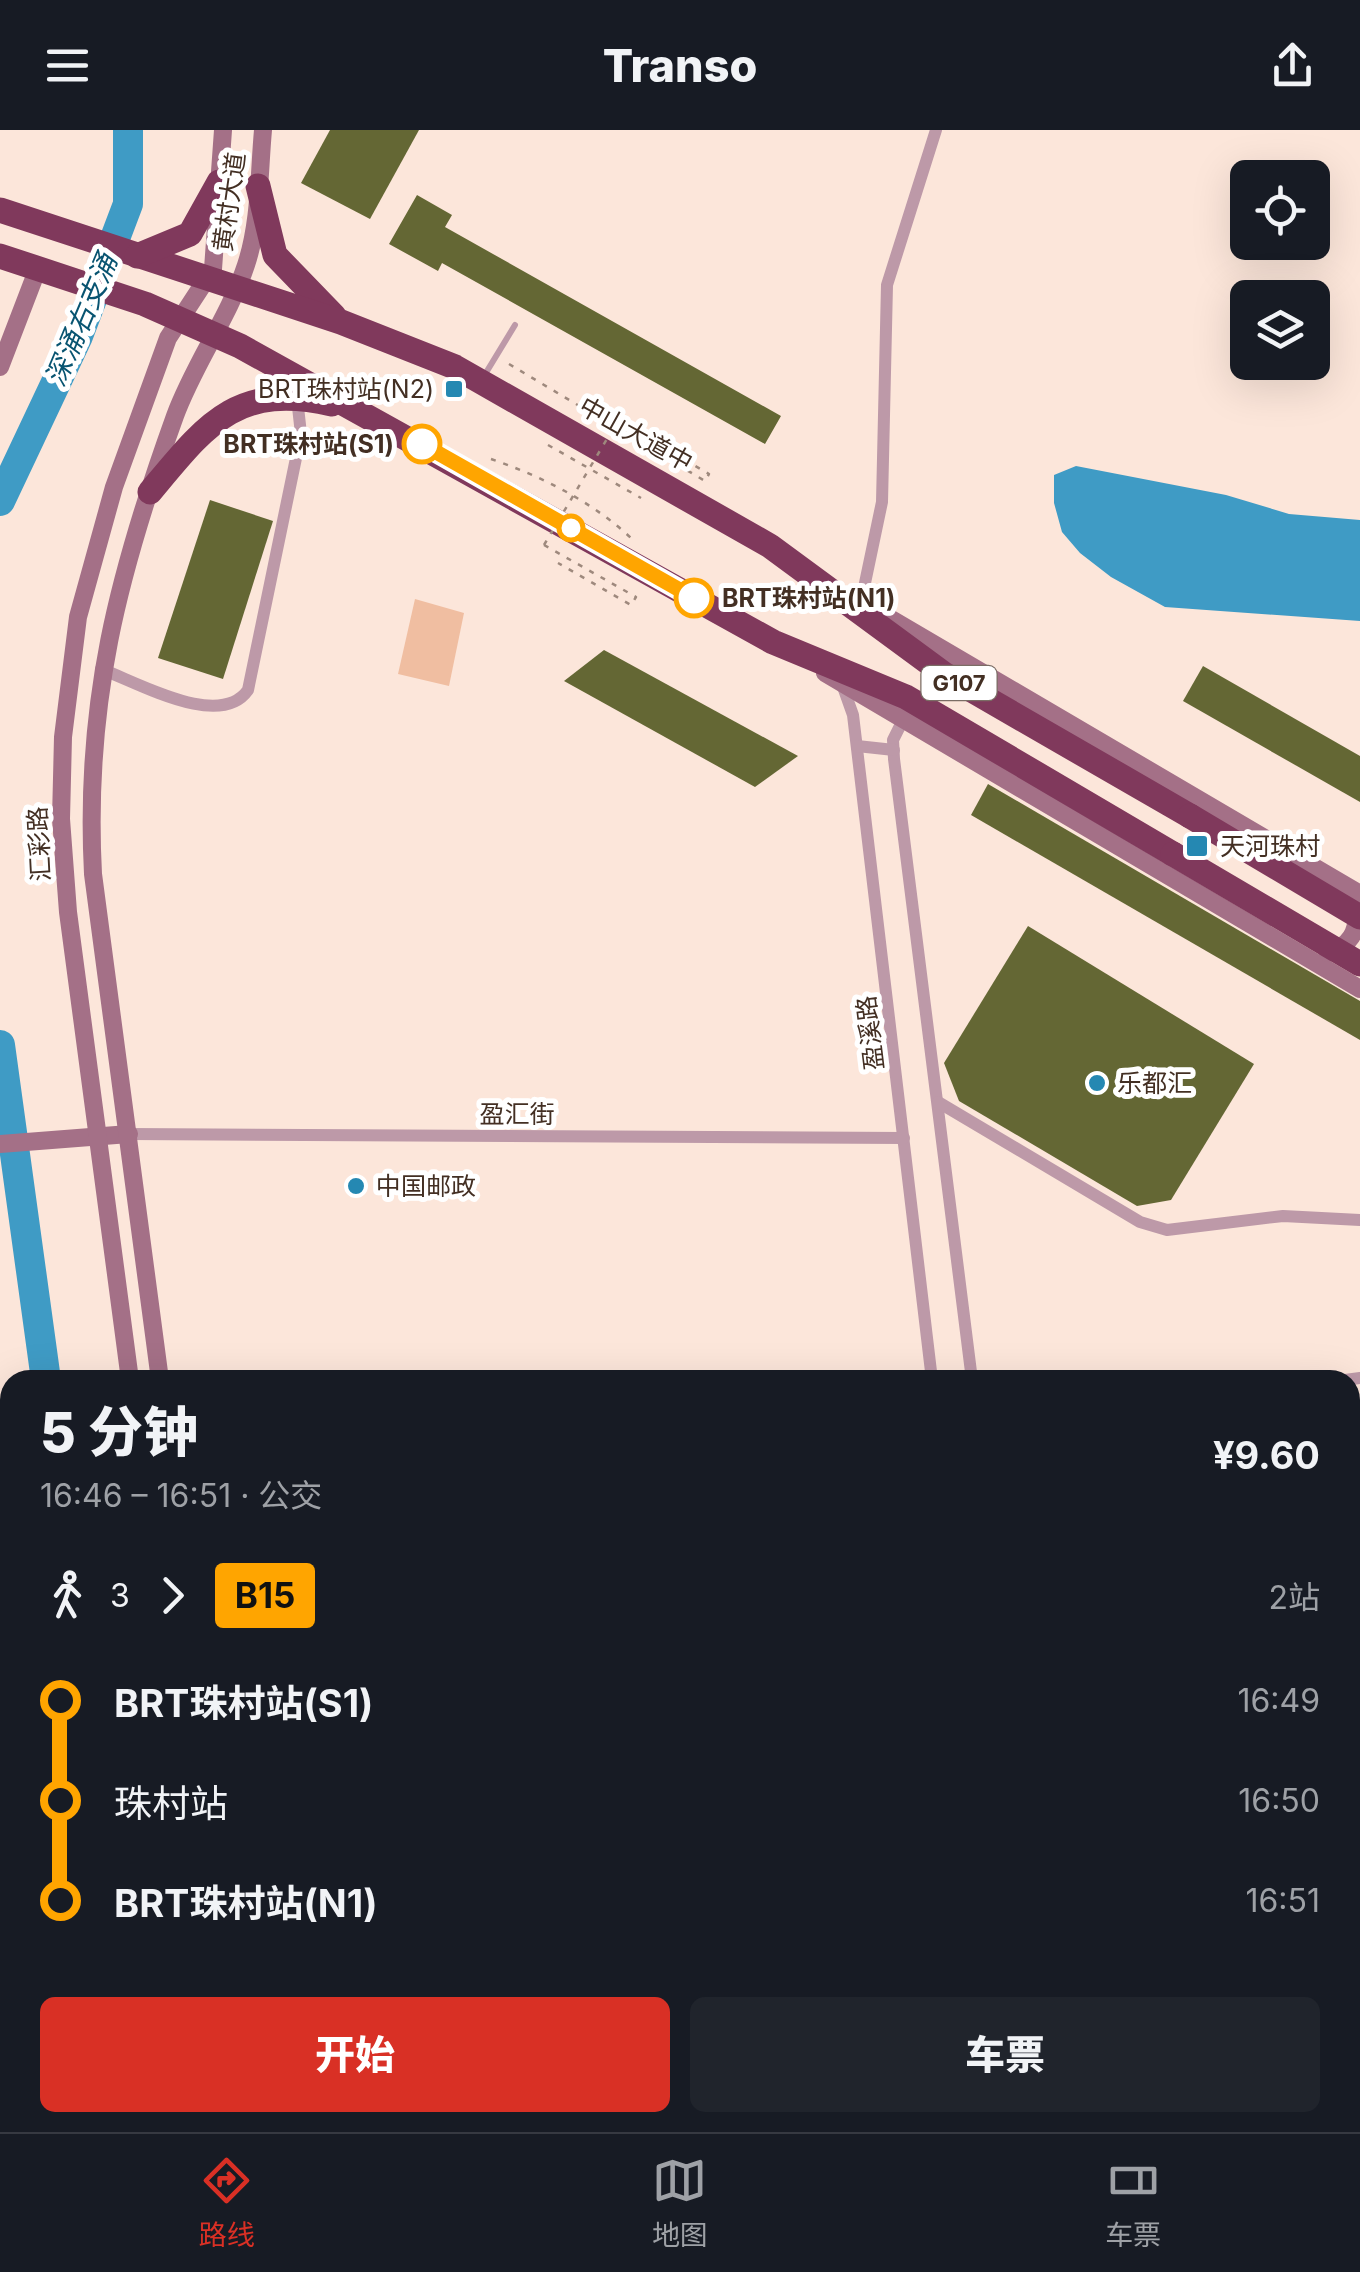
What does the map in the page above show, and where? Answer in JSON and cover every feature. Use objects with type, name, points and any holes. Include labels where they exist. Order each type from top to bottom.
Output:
[{"type":"highway","points":[[137,256],[190,234],[219,182]]},
{"type":"highway","points":[[258,186],[274,255],[342,322]]},
{"type":"highway","name":"中山大道中","points":[[0,210],[342,322],[481,381],[795,563],[944,674],[1360,917]]},
{"type":"highway","name":"G107","points":[[0,256],[124,296],[212,332],[361,410],[773,642],[906,697],[1360,964]]},
{"type":"highway","points":[[150,492],[206,426],[224,412],[269,398],[297,398],[361,410]]},
{"type":"street","name":"黄村大道","points":[[178,318],[208,280],[216,252],[222,130]]},
{"type":"street","name":"黄村大道","points":[[212,332],[236,290],[250,250],[263,130]]},
{"type":"street","points":[[861,602],[882,502],[888,285],[936,130]]},
{"type":"street","points":[[0,367],[38,268]]},
{"type":"street","name":"汇彩路","points":[[129,1370],[64,868],[61,783],[68,684],[78,617],[97,540],[141,408],[178,318]]},
{"type":"street","points":[[159,1370],[91,830],[91,760],[101,669],[118,593],[176,413],[212,332]]},
{"type":"street","points":[[101,669],[207,708],[233,706],[248,690],[300,434],[297,398]]},
{"type":"street","points":[[795,563],[1352,890],[1357,920],[1352,937],[1335,951],[1298,952]]},
{"type":"street","points":[[773,642],[902,722],[1360,988]]},
{"type":"street","name":"盈溪路","points":[[842,684],[857,746],[931,1370]]},
{"type":"street","points":[[902,722],[893,740],[894,750],[971,1370]]},
{"type":"street","points":[[857,746],[894,750]]},
{"type":"street","points":[[90,1073],[119,1069]]},
{"type":"street","points":[[938,1102],[1140,1222],[1167,1230],[1282,1216],[1360,1220]]},
{"type":"street","points":[[0,1144],[129,1134]]},
{"type":"street","name":"盈汇街","points":[[129,1134],[904,1138]]},
{"type":"lane","points":[[481,381],[515,325]]},
{"type":"path","points":[[509,364],[704,481],[709,474],[641,434]]},
{"type":"path","points":[[558,563],[631,605],[636,597],[544,544],[614,427]]},
{"type":"path","points":[[491,459],[536,475],[617,524],[640,546]]},
{"type":"shaded area","points":[[415,599],[464,613],[449,686],[398,674]]},
{"type":"water","points":[[1076,466],[1226,495],[1289,514],[1360,520],[1360,621],[1165,607],[1111,577],[1080,553],[1062,532],[1054,503],[1054,475]]},
{"type":"building","points":[[330,130],[419,130],[370,219],[301,183]]},
{"type":"building","points":[[417,195],[452,215],[445,227],[781,416],[765,444],[442,263],[438,271],[389,244]]},
{"type":"building","points":[[210,500],[273,521],[223,679],[158,658]]},
{"type":"building","points":[[604,650],[798,756],[755,787],[564,681]]},
{"type":"building","points":[[1203,666],[1360,756],[1360,802],[1183,701]]},
{"type":"building","points":[[988,784],[1360,1001],[1360,1040],[971,815]]},
{"type":"building","name":"乐都汇","points":[[1028,926],[1254,1064],[1171,1200],[1137,1206],[959,1101],[944,1063]]},
{"type":"waterway","name":"深涌右支涌","points":[[0,501],[78,336],[128,204],[128,130]]},
{"type":"waterway","name":"深涌右支涌","points":[[0,1045],[45,1370]]},
{"type":"bus line","name":"B15","points":[[422,444],[694,598]]},
{"type":"place","name":"BRT珠村站(N2)","points":[[454,389]]},
{"type":"place","name":"BRT珠村站(S1)","points":[[422,444]]},
{"type":"place","name":"BRT珠村站(N1)","points":[[694,598]]},
{"type":"place","name":"天河珠村","points":[[1197,846]]},
{"type":"place","name":"乐都汇","points":[[1097,1083]]},
{"type":"place","name":"中国邮政","points":[[356,1186]]}]
